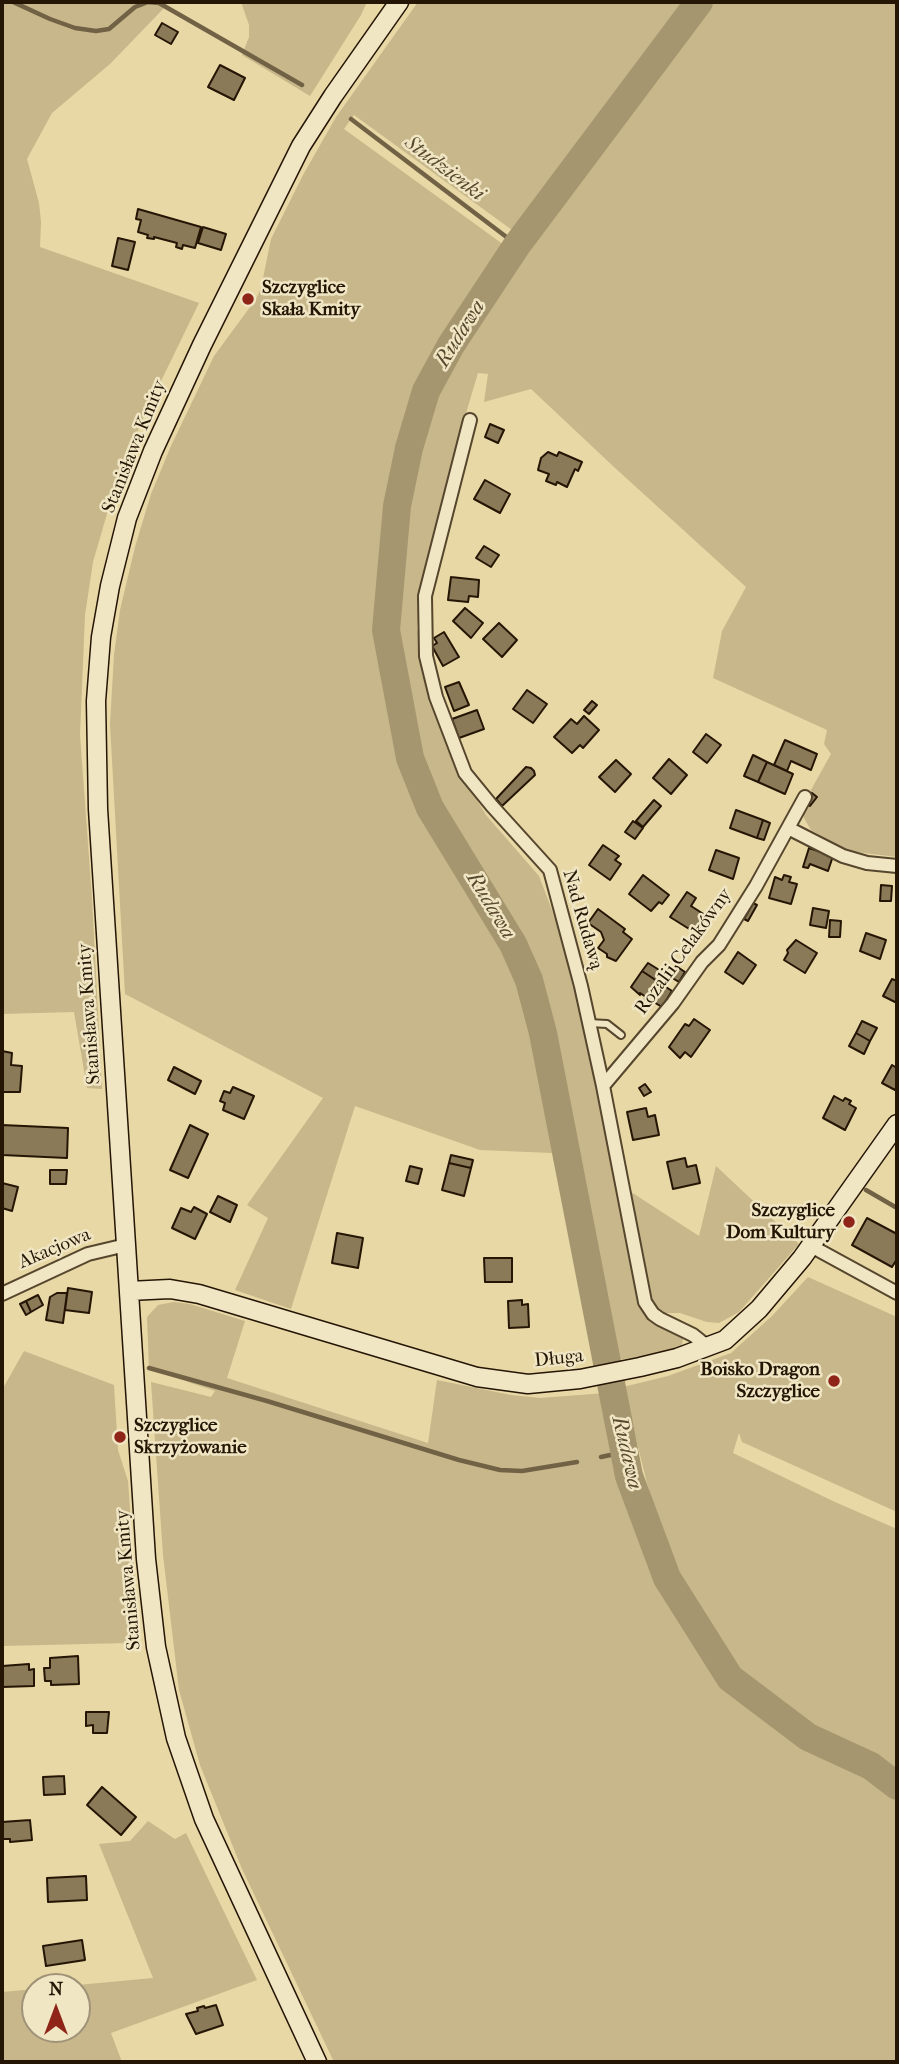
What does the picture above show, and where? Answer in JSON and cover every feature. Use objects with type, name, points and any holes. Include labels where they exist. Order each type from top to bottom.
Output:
[{"type":"main road","name":"Stanisława Kmity","points":[[317,2062],[204,1819],[180,1754],[156,1647],[149,1595],[99,821],[96,734],[98,665],[110,586],[127,518],[181,388],[313,127],[399,2]]},
{"type":"main road","name":"Długa","points":[[129,1291],[170,1289],[199,1294],[477,1377],[528,1384],[580,1379],[640,1367],[708,1348],[724,1340],[759,1309],[811,1246],[897,1124]]},
{"type":"street","name":"Nad Rudawą","points":[[470,420],[425,596],[426,656],[436,697],[466,773],[550,870],[603,1086],[645,1302],[653,1314],[693,1335],[708,1348]]},
{"type":"street","name":"Rozalii Celakówny","points":[[603,1086],[719,944],[756,886],[805,797]]},
{"type":"street","points":[[788,828],[843,856],[867,863],[897,866]]},
{"type":"street","name":"Akacjowa","points":[[2,1294],[88,1254],[126,1245]]},
{"type":"street","points":[[811,1246],[897,1293]]},
{"type":"lane","points":[[589,1023],[607,1024],[621,1035]]},
{"type":"shaded area","points":[[2,2],[167,2],[110,64],[52,113],[27,159],[39,203],[40,247],[199,303],[145,414],[116,483],[93,562],[85,615],[80,735],[102,1089],[87,1088],[74,1012],[2,1014]]},
{"type":"shaded area","points":[[241,2],[367,2],[310,96],[242,55],[249,37],[249,25]]},
{"type":"shaded area","points":[[418,2],[897,2],[897,857],[848,851],[811,830],[804,818],[802,806],[831,754],[824,744],[827,730],[713,678],[722,631],[746,587],[531,389],[484,402],[488,374],[478,373],[461,430],[422,591],[417,627],[427,679],[459,770],[486,815],[539,876],[558,926],[582,1013],[639,1299],[658,1323],[683,1338],[682,1346],[675,1352],[596,1363],[552,1153],[480,1150],[355,1106],[291,1309],[235,1290],[268,1218],[247,1205],[323,1098],[125,994],[110,724],[120,610],[135,547],[151,494],[171,446],[214,356],[256,299],[261,288],[271,239],[336,117]],"holes":[[[354,115],[512,230],[504,245],[344,129]]]},
{"type":"shaded area","points":[[716,1166],[799,1244],[739,1312],[719,1323],[680,1313],[663,1313],[655,1308],[648,1293],[628,1190],[699,1236]]},
{"type":"shaded area","points":[[808,1277],[897,1317],[897,1512],[742,1442],[739,1433],[733,1453],[897,1529],[897,1773],[871,1757],[815,1731],[786,1711],[726,1659],[693,1610],[670,1563],[623,1387],[668,1376],[731,1353],[772,1316]]},
{"type":"shaded area","points":[[174,1302],[190,1304],[245,1321],[227,1378],[428,1443],[437,1380],[540,1398],[606,1393],[631,1494],[658,1577],[679,1616],[723,1678],[750,1706],[779,1728],[866,1772],[897,1793],[897,2062],[334,2062],[242,1869],[200,1765],[179,1690],[163,1555],[151,1382],[211,1397],[215,1391],[149,1369],[147,1317],[158,1305]]},
{"type":"shaded area","points":[[24,1351],[114,1385],[118,1450],[128,1481],[139,1640],[127,1643],[2,1646],[2,1390]]},
{"type":"shaded area","points":[[148,1821],[175,1839],[186,1833],[257,1980],[111,2033],[122,2062],[2,2062],[2,1992],[21,1990],[21,2043],[91,2043],[91,1984],[153,1978],[99,1844],[130,1841]]},
{"type":"building","points":[[162,23],[178,32],[171,44],[155,35]]},
{"type":"building","points":[[220,65],[245,78],[234,100],[208,87]]},
{"type":"building","points":[[138,209],[201,227],[195,248],[183,245],[182,249],[176,247],[177,243],[154,237],[147,238],[148,235],[138,232],[141,220],[136,219]]},
{"type":"building","points":[[203,227],[226,234],[221,250],[198,243]]},
{"type":"building","points":[[118,238],[135,242],[128,270],[112,266]]},
{"type":"building","points":[[490,424],[504,430],[498,443],[485,437]]},
{"type":"building","points":[[548,452],[557,456],[559,452],[582,462],[578,471],[575,469],[567,487],[546,481],[549,474],[538,470],[541,458]]},
{"type":"building","points":[[485,480],[510,494],[500,513],[474,499]]},
{"type":"building","points":[[484,546],[499,555],[491,567],[476,558]]},
{"type":"building","points":[[451,577],[479,580],[478,597],[469,596],[468,602],[448,600]]},
{"type":"building","points":[[465,608],[483,623],[471,638],[453,621]]},
{"type":"building","points":[[499,623],[517,640],[502,657],[483,639]]},
{"type":"building","points":[[444,632],[459,657],[443,666],[432,646],[437,643],[434,638]]},
{"type":"building","points":[[459,682],[469,705],[454,711],[445,687]]},
{"type":"building","points":[[527,690],[547,704],[533,723],[513,709]]},
{"type":"building","points":[[592,701],[597,705],[589,714],[584,710]]},
{"type":"building","points":[[477,710],[484,729],[459,738],[452,719]]},
{"type":"building","points":[[584,716],[599,730],[583,748],[580,745],[572,753],[554,737],[571,719],[577,724]]},
{"type":"building","points":[[706,734],[721,745],[707,763],[693,752]]},
{"type":"building","points":[[785,740],[817,754],[811,770],[791,761],[787,771],[774,765]]},
{"type":"building","points":[[753,755],[767,762],[758,782],[744,776]]},
{"type":"building","points":[[669,759],[687,775],[671,794],[653,778]]},
{"type":"building","points":[[616,760],[631,774],[615,792],[599,777]]},
{"type":"building","points":[[767,762],[793,774],[785,794],[758,782]]},
{"type":"building","points":[[526,767],[531,768],[535,775],[502,806],[496,799]]},
{"type":"building","points":[[812,793],[817,797],[810,806],[805,802]]},
{"type":"building","points":[[654,800],[661,806],[643,827],[636,821]]},
{"type":"building","points":[[736,810],[763,820],[757,838],[730,828]]},
{"type":"building","points":[[763,820],[770,823],[764,840],[757,838]]},
{"type":"building","points":[[633,821],[643,828],[635,839],[625,832]]},
{"type":"building","points":[[603,845],[619,856],[615,860],[621,864],[610,880],[589,865]]},
{"type":"building","points":[[809,848],[833,856],[828,871],[810,864],[808,868],[803,867]]},
{"type":"building","points":[[716,850],[739,858],[733,879],[709,870]]},
{"type":"building","points":[[643,875],[669,895],[651,911],[629,894]]},
{"type":"building","points":[[784,875],[791,877],[789,882],[797,884],[791,904],[769,898],[775,877],[782,880]]},
{"type":"building","points":[[881,885],[892,886],[891,901],[880,901]]},
{"type":"building","points":[[687,892],[696,898],[691,906],[705,915],[694,932],[670,917]]},
{"type":"building","points":[[753,903],[757,905],[748,921],[744,919]]},
{"type":"building","points":[[813,908],[829,911],[826,928],[810,925]]},
{"type":"building","points":[[598,909],[625,929],[623,932],[632,939],[616,961],[598,948],[604,940],[601,932],[588,923]]},
{"type":"building","points":[[830,920],[841,921],[840,937],[829,937]]},
{"type":"building","points":[[866,933],[886,940],[880,959],[860,951]]},
{"type":"building","points":[[796,940],[817,953],[805,973],[784,960],[787,950]]},
{"type":"building","points":[[738,952],[756,965],[743,984],[725,972]]},
{"type":"building","points":[[648,963],[669,976],[663,985],[642,971]]},
{"type":"building","points":[[676,966],[685,972],[679,982],[669,976]]},
{"type":"building","points":[[642,971],[672,991],[662,1007],[652,1001],[648,1007],[642,1003],[646,997],[631,987]]},
{"type":"building","points":[[892,979],[897,981],[897,1003],[883,996]]},
{"type":"building","points":[[694,1019],[710,1030],[691,1057],[685,1052],[680,1058],[669,1047],[685,1024],[689,1026]]},
{"type":"building","points":[[862,1021],[877,1028],[870,1041],[856,1033]]},
{"type":"building","points":[[856,1033],[870,1041],[864,1054],[849,1046]]},
{"type":"building","points":[[2,1051],[12,1053],[11,1065],[22,1066],[20,1092],[2,1092]]},
{"type":"building","points":[[892,1065],[897,1068],[895,1090],[882,1083]]},
{"type":"building","points":[[174,1067],[201,1081],[195,1094],[168,1080]]},
{"type":"building","points":[[645,1084],[651,1092],[644,1096],[639,1088]]},
{"type":"building","points":[[233,1087],[254,1096],[244,1119],[223,1110],[225,1103],[220,1101],[224,1091],[230,1093]]},
{"type":"building","points":[[834,1096],[843,1101],[845,1098],[851,1101],[849,1104],[856,1108],[845,1130],[823,1118]]},
{"type":"building","points":[[646,1108],[648,1117],[655,1115],[659,1135],[633,1140],[627,1112]]},
{"type":"building","points":[[2,1125],[68,1128],[67,1158],[2,1155]]},
{"type":"building","points":[[190,1125],[208,1134],[188,1178],[170,1170]]},
{"type":"building","points":[[451,1155],[473,1160],[471,1168],[449,1163]]},
{"type":"building","points":[[685,1158],[687,1167],[696,1165],[700,1183],[673,1189],[667,1162]]},
{"type":"building","points":[[449,1163],[471,1168],[464,1196],[442,1190]]},
{"type":"building","points":[[410,1166],[422,1169],[418,1184],[406,1181]]},
{"type":"building","points":[[50,1170],[67,1170],[66,1184],[50,1184]]},
{"type":"building","points":[[2,1183],[18,1187],[12,1211],[2,1208]]},
{"type":"building","points":[[218,1196],[237,1205],[230,1222],[210,1212]]},
{"type":"building","points":[[194,1207],[207,1214],[195,1239],[172,1228],[181,1208],[191,1212]]},
{"type":"building","points":[[867,1218],[897,1234],[897,1259],[892,1267],[852,1245]]},
{"type":"building","points":[[337,1233],[363,1238],[358,1268],[332,1263]]},
{"type":"building","points":[[484,1258],[512,1258],[512,1282],[485,1282]]},
{"type":"building","points":[[68,1288],[92,1292],[89,1313],[65,1310]]},
{"type":"building","points":[[57,1293],[67,1293],[63,1323],[46,1320],[50,1297]]},
{"type":"building","points":[[38,1295],[43,1305],[31,1312],[26,1301]]},
{"type":"building","points":[[522,1300],[522,1305],[528,1304],[529,1327],[509,1328],[508,1301]]},
{"type":"building","points":[[26,1301],[31,1312],[26,1315],[20,1304]]},
{"type":"building","points":[[78,1656],[79,1684],[51,1685],[51,1681],[45,1681],[44,1668],[50,1668],[50,1658]]},
{"type":"building","points":[[29,1664],[29,1670],[34,1669],[34,1686],[2,1687],[2,1666]]},
{"type":"building","points":[[86,1712],[109,1712],[107,1733],[93,1733],[93,1725],[86,1726]]},
{"type":"building","points":[[64,1776],[65,1794],[44,1795],[43,1777]]},
{"type":"building","points":[[102,1787],[136,1817],[121,1835],[87,1805]]},
{"type":"building","points":[[30,1820],[32,1840],[10,1842],[10,1839],[3,1839],[2,1822]]},
{"type":"building","points":[[86,1876],[87,1900],[48,1902],[47,1878]]},
{"type":"building","points":[[82,1940],[85,1960],[46,1966],[43,1946]]},
{"type":"building","points":[[216,2005],[223,2025],[196,2034],[186,2014],[198,2011],[197,2008]]},
{"type":"waterway","name":"Studzienki","points":[[13,2],[75,28],[96,31],[109,29],[135,7],[148,2],[159,3],[302,85]]},
{"type":"waterway","name":"Rudawa","points":[[699,2],[517,245],[451,345],[426,391],[409,448],[397,506],[386,630],[410,758],[430,808],[513,944],[529,980],[543,1033],[629,1476],[667,1578],[730,1678],[808,1737],[871,1766],[897,1786]]},
{"type":"waterway","name":"Studzienki","points":[[351,119],[517,245]]},
{"type":"waterway","points":[[866,1190],[897,1208]]},
{"type":"waterway","points":[[149,1368],[500,1470],[522,1471],[577,1462]]},
{"type":"waterway","points":[[601,1457],[624,1452]]},
{"type":"place","name":"Szczyglice Skała Kmity","points":[[248,299]]},
{"type":"place","name":"Szczyglice Dom Kultury","points":[[849,1222]]},
{"type":"place","name":"Boisko Dragon Szczyglice","points":[[834,1381]]},
{"type":"place","name":"Szczyglice Skrzyżowanie","points":[[120,1437]]}]
